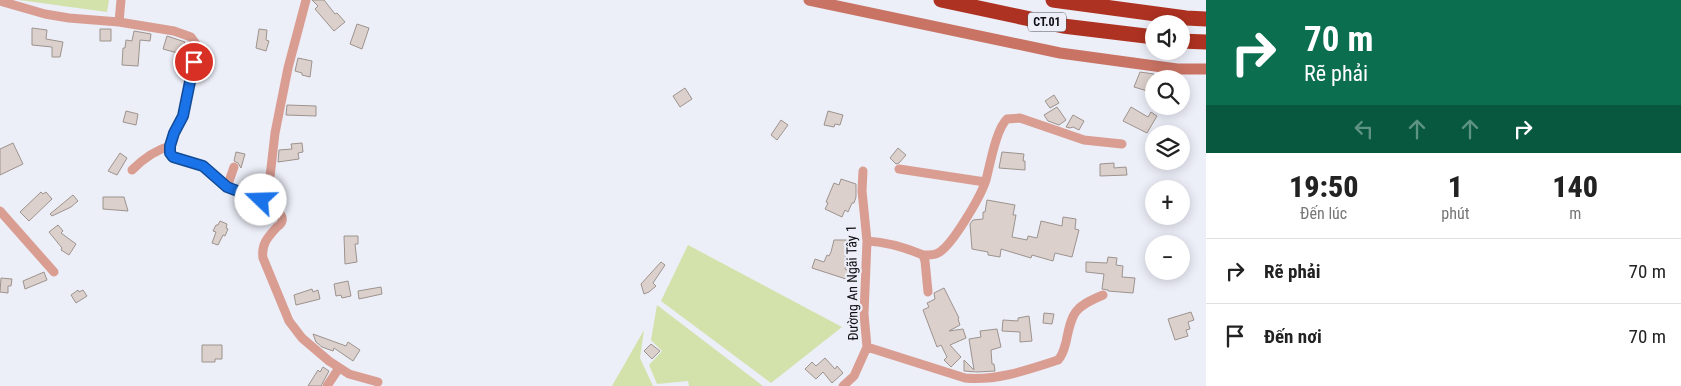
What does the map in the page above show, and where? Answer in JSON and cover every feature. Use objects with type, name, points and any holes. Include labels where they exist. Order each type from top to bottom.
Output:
[{"type":"highway","name":"CT.01","points":[[941,0],[1063,26],[1145,36]]},
{"type":"highway","name":"CT.01","points":[[1053,0],[1206,19]]},
{"type":"highway","points":[[1190,41],[1206,42]]},
{"type":"main road","points":[[809,0],[1060,53],[1177,69],[1206,69]]},
{"type":"street","points":[[119,22],[121,0]]},
{"type":"street","points":[[267,203],[275,133],[288,68],[306,0]]},
{"type":"street","points":[[0,1],[45,14],[77,19],[119,22],[174,31],[191,37],[196,44],[196,52],[183,116],[174,133],[170,153],[173,157],[203,166],[227,187],[267,203],[278,211],[282,217],[282,223],[266,240],[263,258],[292,326],[302,338],[339,368],[358,378],[378,382]]},
{"type":"street","points":[[867,241],[889,243],[923,255],[932,255],[945,248],[962,224],[985,182],[1001,128],[1007,119],[1013,118],[1030,121],[1076,138],[1122,144]]},
{"type":"street","points":[[132,170],[143,159],[160,148],[170,146]]},
{"type":"street","points":[[227,187],[234,168]]},
{"type":"street","points":[[899,170],[985,182]]},
{"type":"street","name":"Đường An Ngãi Tây 1","points":[[843,386],[854,376],[867,348],[864,314],[867,241],[862,191],[863,171]]},
{"type":"street","points":[[0,212],[54,272]]},
{"type":"street","points":[[923,255],[928,292]]},
{"type":"street","points":[[867,348],[965,378],[997,377],[1058,360],[1063,353],[1074,313],[1085,303],[1103,295]]},
{"type":"street","points":[[327,386],[339,368]]},
{"type":"green space","points":[[19,0],[109,0],[107,12]]},
{"type":"green space","points":[[688,245],[842,327],[771,383],[661,301]]},
{"type":"green space","points":[[657,305],[763,386],[689,386],[688,381],[657,384],[649,365],[662,351],[651,340]]},
{"type":"green space","points":[[644,330],[640,358],[653,386],[612,386]]},
{"type":"building","points":[[312,0],[324,0],[335,14],[337,13],[345,22],[334,31],[315,9],[318,6]]},
{"type":"building","points":[[357,24],[369,28],[362,49],[350,44]]},
{"type":"building","points":[[32,28],[47,30],[46,39],[63,42],[60,57],[52,57],[52,47],[32,45]]},
{"type":"building","points":[[100,29],[111,29],[111,41],[100,41]]},
{"type":"building","points":[[259,29],[267,30],[266,40],[269,41],[266,51],[256,48]]},
{"type":"building","points":[[134,31],[151,34],[150,41],[140,40],[138,66],[122,65],[123,48],[125,48],[126,40],[132,41]]},
{"type":"building","points":[[167,36],[185,42],[181,54],[163,49]]},
{"type":"building","points":[[298,58],[312,61],[310,77],[295,71]]},
{"type":"building","points":[[1140,72],[1145,73],[1145,90],[1134,87]]},
{"type":"building","points":[[685,88],[692,99],[680,107],[673,96]]},
{"type":"building","points":[[1054,95],[1059,103],[1050,108],[1045,101]]},
{"type":"building","points":[[287,105],[316,106],[316,116],[286,115]]},
{"type":"building","points":[[1057,107],[1066,120],[1059,125],[1048,121],[1044,115]]},
{"type":"building","points":[[1131,107],[1148,117],[1149,115],[1157,116],[1152,125],[1145,125],[1145,132],[1123,121]]},
{"type":"building","points":[[126,111],[138,114],[136,125],[123,122]]},
{"type":"building","points":[[828,111],[843,115],[840,125],[835,124],[834,127],[824,125]]},
{"type":"building","points":[[1073,115],[1084,121],[1079,130],[1073,127],[1066,127]]},
{"type":"building","points":[[781,120],[788,125],[777,140],[771,135]]},
{"type":"building","points":[[13,143],[23,164],[0,175],[0,149]]},
{"type":"building","points":[[302,143],[303,152],[298,153],[299,159],[278,162],[279,150],[292,149],[291,144]]},
{"type":"building","points":[[898,148],[906,155],[896,164],[890,158]]},
{"type":"building","points":[[236,152],[245,154],[241,168],[234,161]]},
{"type":"building","points":[[1002,152],[1024,154],[1025,170],[999,168]]},
{"type":"building","points":[[120,153],[127,158],[117,175],[108,171]]},
{"type":"building","points":[[1114,163],[1114,168],[1126,167],[1127,175],[1100,176],[1100,164]]},
{"type":"building","points":[[841,179],[856,184],[854,203],[852,203],[848,212],[845,210],[842,217],[825,209],[834,183],[839,185]]},
{"type":"building","points":[[41,192],[43,194],[46,192],[52,199],[29,221],[20,212]]},
{"type":"building","points":[[73,195],[78,201],[71,207],[52,216],[50,214]]},
{"type":"building","points":[[103,197],[124,197],[128,211],[103,209]]},
{"type":"building","points":[[987,200],[1015,205],[1013,215],[1016,215],[1012,237],[1027,240],[1028,236],[1037,238],[1041,221],[1062,226],[1063,217],[1076,219],[1075,229],[1079,230],[1072,257],[1055,253],[1053,261],[1032,255],[1031,258],[1001,249],[1000,257],[988,255],[988,252],[972,249],[970,224],[973,220],[983,219]]},
{"type":"building","points":[[220,221],[227,224],[226,228],[228,229],[218,245],[212,243],[216,232],[213,231]]},
{"type":"building","points":[[58,225],[63,231],[61,233],[76,244],[69,255],[61,250],[62,248],[49,232]]},
{"type":"building","points":[[344,236],[358,236],[358,244],[355,244],[357,262],[345,264]]},
{"type":"building","points":[[834,240],[847,240],[845,262],[847,263],[845,269],[849,271],[846,279],[812,268],[815,259],[824,262],[827,255],[829,256]]},
{"type":"building","points":[[1108,257],[1117,258],[1116,265],[1123,266],[1122,277],[1135,278],[1133,293],[1102,289],[1104,274],[1086,272],[1086,262],[1107,263]]},
{"type":"building","points":[[661,262],[665,265],[653,283],[656,286],[644,294],[641,284]]},
{"type":"building","points":[[44,272],[47,280],[25,289],[23,281]]},
{"type":"building","points":[[1,278],[12,279],[11,286],[8,286],[8,293],[0,292]]},
{"type":"building","points":[[348,281],[351,296],[342,298],[341,295],[336,296],[334,284]]},
{"type":"building","points":[[381,287],[382,294],[359,299],[358,291]]},
{"type":"building","points":[[944,288],[959,318],[960,325],[949,331],[963,329],[966,338],[950,345],[961,357],[951,367],[944,360],[947,357],[941,345],[937,347],[923,310],[929,307],[927,303],[935,299],[934,293]]},
{"type":"building","points":[[312,289],[313,292],[318,290],[320,299],[296,305],[294,295]]},
{"type":"building","points":[[78,290],[79,292],[83,290],[87,296],[76,303],[71,295]]},
{"type":"building","points":[[1191,312],[1194,320],[1188,322],[1190,329],[1186,330],[1188,336],[1175,340],[1168,319]]},
{"type":"building","points":[[1044,313],[1054,314],[1052,324],[1043,323]]},
{"type":"building","points":[[1029,316],[1032,341],[1020,342],[1020,332],[1002,331],[1003,320],[1018,321],[1018,318]]},
{"type":"building","points":[[997,329],[1001,347],[991,350],[992,364],[994,364],[995,371],[964,371],[964,360],[974,370],[969,339],[981,337],[980,331]]},
{"type":"building","points":[[313,334],[346,346],[348,342],[360,350],[353,361],[334,348],[333,351],[322,347],[316,342]]},
{"type":"building","points":[[651,344],[660,351],[652,359],[644,351]]},
{"type":"building","points":[[202,345],[222,345],[222,359],[215,359],[215,362],[202,362]]},
{"type":"building","points":[[825,358],[835,369],[837,366],[843,373],[832,383],[823,372],[816,379],[805,369],[812,362],[816,366]]},
{"type":"building","points":[[323,367],[329,371],[321,386],[308,386],[318,370],[320,372]]},
{"type":"route","points":[[194,62],[183,116],[174,133],[170,153],[173,157],[203,166],[227,187],[261,200]]}]
